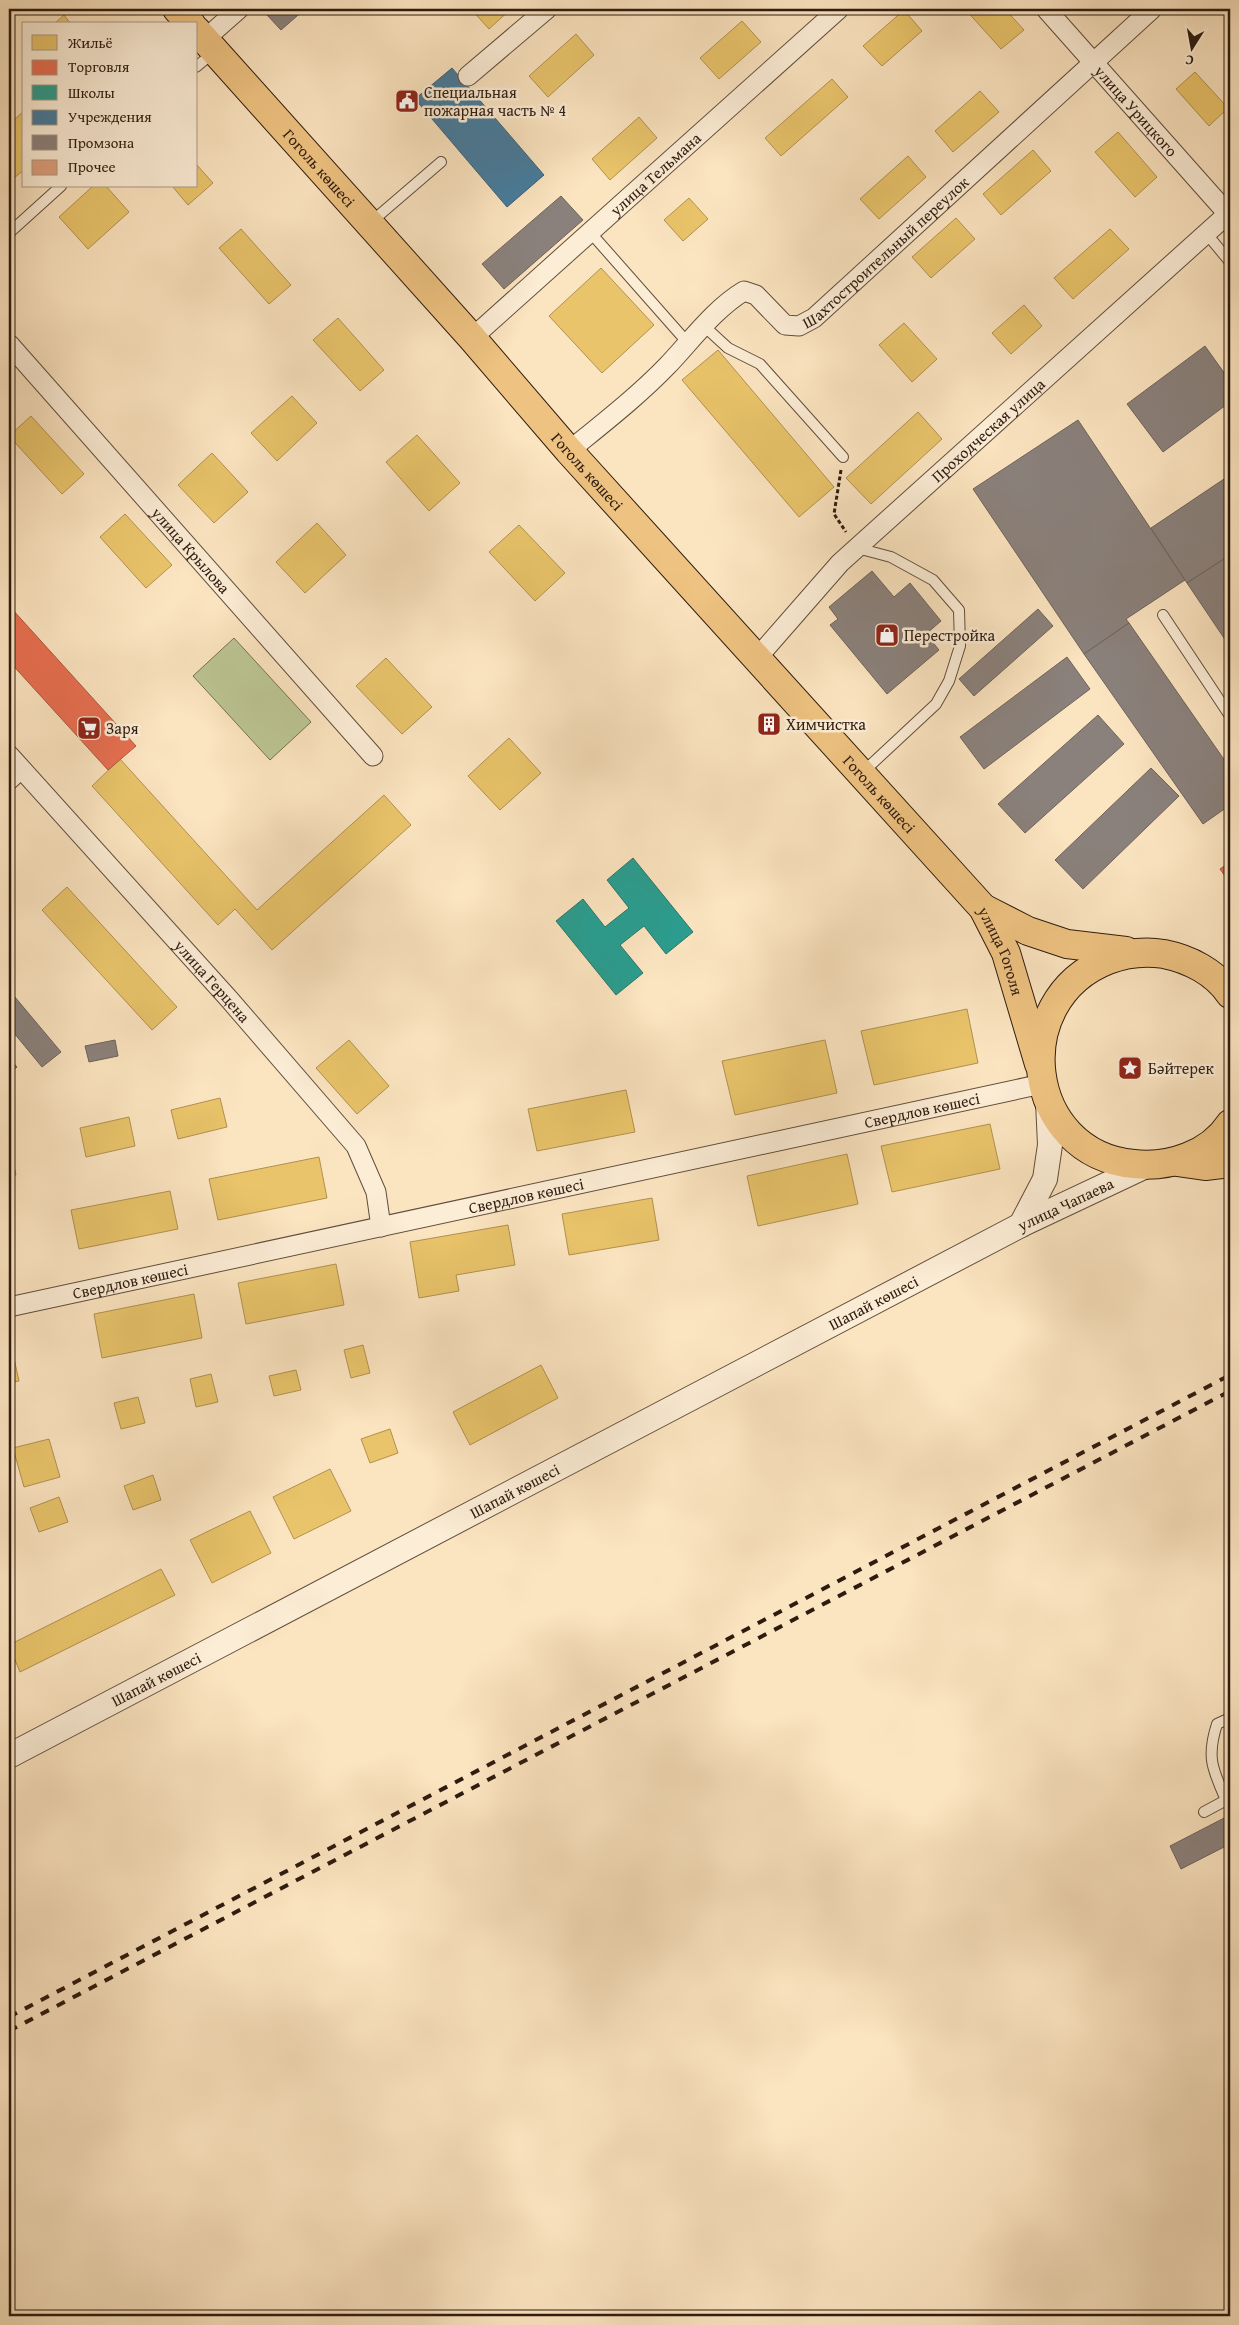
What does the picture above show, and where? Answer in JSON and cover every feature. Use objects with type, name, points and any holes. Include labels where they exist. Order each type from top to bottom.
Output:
[{"type":"main road","name":"Гоголь көшесі","points":[[177,9],[186,22]]},
{"type":"main road","name":"Гоголь көшесі","points":[[201,42],[370,224],[472,338],[569,451],[983,908]]},
{"type":"main road","name":"улица Гоголя","points":[[983,908],[1028,931],[1067,944],[1137,953]]},
{"type":"main road","name":"улица Гоголя","points":[[983,908],[1006,953],[1043,1083],[1058,1120],[1072,1136],[1106,1158],[1126,1164],[1146,1166],[1175,1162]]},
{"type":"main road","points":[[1043,1083],[1041,1043],[1054,1005],[1066,989],[1081,975],[1098,964],[1117,956],[1157,953],[1177,957],[1195,964],[1224,984]]},
{"type":"main road","points":[[1175,1162],[1203,1150],[1225,1131],[1230,1124]]},
{"type":"main road","points":[[1175,1162],[1205,1166],[1230,1163]]},
{"type":"street","points":[[201,42],[239,9]]},
{"type":"street","points":[[468,76],[547,9]]},
{"type":"street","name":"улица Тельмана","points":[[472,338],[839,9]]},
{"type":"street","name":"улица Урицкого","points":[[1046,9],[1229,213]]},
{"type":"street","name":"Шахтостроительный переулок","points":[[569,451],[667,366],[687,342],[734,297],[744,291],[756,295],[785,325],[799,326],[814,318],[1152,9]]},
{"type":"street","name":"Проходческая улица","points":[[757,658],[840,563],[1229,213]]},
{"type":"street","name":"улица Крылова","points":[[9,344],[373,756]]},
{"type":"street","name":"улица Герцена","points":[[9,755],[230,998],[356,1146],[376,1192],[381,1227]]},
{"type":"street","name":"Свердлов көшесі","points":[[9,1307],[1043,1083]]},
{"type":"street","name":"улица Чапаева","points":[[1021,1225],[1045,1179],[1050,1145],[1043,1083]]},
{"type":"street","name":"улица Чапаева","points":[[1021,1225],[1146,1166]]},
{"type":"street","name":"Шапай көшесі","points":[[9,1756],[1021,1225]]},
{"type":"lane","points":[[370,224],[441,162]]},
{"type":"lane","points":[[9,233],[59,188]]},
{"type":"lane","points":[[590,232],[687,342]]},
{"type":"lane","points":[[1206,233],[1230,262]]},
{"type":"lane","points":[[704,326],[728,348],[760,364],[843,457]]},
{"type":"lane","points":[[857,548],[891,557],[933,580],[959,610],[960,646],[949,681],[936,704],[862,773]]},
{"type":"lane","points":[[1163,615],[1230,716]]},
{"type":"lane","points":[[9,786],[24,772]]},
{"type":"lane","points":[[1204,1812],[1228,1799],[1212,1767],[1212,1742],[1217,1724],[1230,1718]]},
{"type":"path","points":[[843,457],[834,514],[857,548]]},
{"type":"green space","points":[[234,638],[311,722],[270,760],[193,676]]},
{"type":"building: Жильё","points":[[471,9],[511,9],[489,29]]},
{"type":"building: Жильё","points":[[965,9],[1005,9],[1024,30],[1001,49]]},
{"type":"building: Жильё","points":[[904,10],[922,31],[882,66],[863,46]]},
{"type":"building: Жильё","points":[[64,15],[69,22],[56,22]]},
{"type":"building: Жильё","points":[[742,21],[761,42],[719,79],[700,58]]},
{"type":"building: Жильё","points":[[576,34],[594,55],[548,97],[529,76]]},
{"type":"building: Жильё","points":[[1195,72],[1228,108],[1209,126],[1176,89]]},
{"type":"building: Жильё","points":[[832,79],[848,97],[781,156],[765,138]]},
{"type":"building: Жильё","points":[[980,91],[999,112],[953,152],[935,131]]},
{"type":"building: Жильё","points":[[22,113],[22,172],[14,178],[9,172],[9,124]]},
{"type":"building: Жильё","points":[[639,117],[657,138],[610,180],[592,159]]},
{"type":"building: Жильё","points":[[1118,132],[1157,177],[1135,197],[1095,152]]},
{"type":"building: Жильё","points":[[1033,150],[1051,171],[1001,215],[983,194]]},
{"type":"building: Жильё","points":[[908,156],[926,177],[879,219],[860,199]]},
{"type":"building: Жильё","points":[[198,166],[213,183],[188,205],[174,188],[198,188]]},
{"type":"building: Жильё","points":[[91,188],[108,188],[129,212],[88,249],[59,217]]},
{"type":"building: Жильё","points":[[689,198],[708,219],[683,241],[664,220]]},
{"type":"building: Жильё","points":[[956,218],[975,239],[931,278],[912,257]]},
{"type":"building: Жильё","points":[[241,229],[291,285],[269,304],[219,248]]},
{"type":"building: Жильё","points":[[1110,229],[1129,249],[1073,299],[1054,278]]},
{"type":"building: Жильё","points":[[601,268],[654,325],[602,373],[549,316]]},
{"type":"building: Жильё","points":[[1024,305],[1042,326],[1011,354],[992,333]]},
{"type":"building: Жильё","points":[[338,318],[384,370],[360,391],[313,340]]},
{"type":"building: Жильё","points":[[904,323],[937,359],[912,382],[879,345]]},
{"type":"building: Жильё","points":[[718,350],[834,487],[799,517],[682,380]]},
{"type":"building: Жильё","points":[[292,396],[317,423],[277,461],[251,433]]},
{"type":"building: Жильё","points":[[918,412],[942,439],[871,504],[846,478]]},
{"type":"building: Жильё","points":[[31,416],[84,474],[62,494],[9,436]]},
{"type":"building: Жильё","points":[[417,435],[460,483],[429,511],[386,462]]},
{"type":"building: Жильё","points":[[212,453],[248,492],[214,523],[178,485]]},
{"type":"building: Жильё","points":[[125,514],[172,565],[146,588],[100,537]]},
{"type":"building: Жильё","points":[[317,523],[346,555],[305,593],[276,562]]},
{"type":"building: Жильё","points":[[519,525],[565,573],[535,601],[489,552]]},
{"type":"building: Жильё","points":[[386,658],[432,707],[402,734],[356,686]]},
{"type":"building: Жильё","points":[[509,738],[541,773],[500,810],[468,776]]},
{"type":"building: Жильё","points":[[120,759],[257,910],[384,795],[411,825],[272,950],[235,909],[218,925],[92,786]]},
{"type":"building: Жильё","points":[[67,887],[177,1007],[152,1030],[42,910]]},
{"type":"building: Жильё","points":[[967,1009],[978,1063],[874,1085],[861,1031]]},
{"type":"building: Жильё","points":[[349,1040],[389,1086],[357,1114],[316,1068]]},
{"type":"building: Жильё","points":[[825,1040],[837,1093],[735,1115],[722,1061]]},
{"type":"building: Жильё","points":[[626,1090],[635,1132],[537,1151],[528,1109]]},
{"type":"building: Жильё","points":[[220,1098],[227,1127],[178,1139],[171,1110]]},
{"type":"building: Жильё","points":[[129,1117],[135,1146],[86,1157],[80,1128]]},
{"type":"building: Жильё","points":[[990,1124],[1000,1169],[892,1192],[881,1146]]},
{"type":"building: Жильё","points":[[11,1153],[16,1175],[9,1177],[9,1154]]},
{"type":"building: Жильё","points":[[847,1154],[858,1204],[758,1226],[747,1176]]},
{"type":"building: Жильё","points":[[319,1157],[327,1198],[218,1220],[209,1179]]},
{"type":"building: Жильё","points":[[170,1191],[178,1229],[79,1249],[71,1210]]},
{"type":"building: Жильё","points":[[652,1198],[659,1240],[569,1255],[562,1214]]},
{"type":"building: Жильё","points":[[508,1225],[515,1265],[456,1275],[459,1291],[419,1298],[410,1242]]},
{"type":"building: Жильё","points":[[336,1264],[344,1305],[246,1324],[238,1283]]},
{"type":"building: Жильё","points":[[194,1294],[202,1338],[102,1358],[94,1314]]},
{"type":"building: Жильё","points":[[9,1336],[19,1381],[9,1383]]},
{"type":"building: Жильё","points":[[363,1345],[370,1373],[351,1378],[344,1350]]},
{"type":"building: Жильё","points":[[541,1365],[558,1398],[470,1445],[453,1412]]},
{"type":"building: Жильё","points":[[296,1370],[301,1390],[274,1396],[269,1376]]},
{"type":"building: Жильё","points":[[211,1374],[218,1402],[196,1407],[190,1379]]},
{"type":"building: Жильё","points":[[138,1397],[145,1423],[121,1429],[114,1403]]},
{"type":"building: Жильё","points":[[390,1429],[398,1453],[370,1463],[361,1439]]},
{"type":"building: Жильё","points":[[49,1439],[60,1477],[24,1487],[13,1448]]},
{"type":"building: Жильё","points":[[330,1469],[351,1511],[294,1539],[273,1497]]},
{"type":"building: Жильё","points":[[153,1475],[161,1500],[133,1510],[124,1486]]},
{"type":"building: Жильё","points":[[59,1497],[68,1522],[39,1532],[30,1508]]},
{"type":"building: Жильё","points":[[250,1511],[271,1553],[212,1583],[190,1540]]},
{"type":"building: Жильё","points":[[161,1569],[175,1595],[20,1672],[9,1645]]},
{"type":"building: Торговля","points":[[12,609],[136,746],[108,770],[9,661],[9,612]]},
{"type":"building: Торговля","points":[[1230,862],[1230,883],[1220,869]]},
{"type":"building: Школы","points":[[633,858],[693,932],[666,954],[644,926],[620,945],[643,973],[616,995],[556,921],[583,899],[605,927],[629,908],[607,880]]},
{"type":"building: Учреждения","points":[[452,68],[544,175],[507,207],[415,99]]},
{"type":"building: Промзона","points":[[274,9],[305,9],[281,30],[267,15]]},
{"type":"building: Промзона","points":[[561,196],[583,220],[504,289],[482,264]]},
{"type":"building: Промзона","points":[[1205,346],[1230,381],[1230,402],[1163,452],[1127,404]]},
{"type":"building: Промзона","points":[[1078,420],[1185,580],[1126,619],[1129,623],[1084,654],[973,489]]},
{"type":"building: Промзона","points":[[1230,475],[1230,555],[1187,583],[1151,528]]},
{"type":"building: Промзона","points":[[1230,555],[1230,647],[1187,583]]},
{"type":"building: Промзона","points":[[872,571],[894,597],[910,583],[941,621],[926,634],[939,650],[887,694],[830,625],[838,619],[829,607]]},
{"type":"building: Промзона","points":[[1038,609],[1053,626],[974,696],[959,679]]},
{"type":"building: Промзона","points":[[1129,623],[1230,768],[1230,805],[1203,824],[1084,654]]},
{"type":"building: Промзона","points":[[1067,657],[1090,689],[984,769],[960,737]]},
{"type":"building: Промзона","points":[[1098,715],[1124,744],[1025,833],[998,804]]},
{"type":"building: Промзона","points":[[1151,768],[1179,796],[1083,889],[1055,860]]},
{"type":"building: Промзона","points":[[9,990],[61,1052],[42,1067],[9,1027]]},
{"type":"building: Промзона","points":[[115,1040],[118,1056],[89,1062],[85,1046]]},
{"type":"building: Промзона","points":[[9,1058],[17,1067],[9,1074]]},
{"type":"building: Промзона","points":[[1230,1815],[1230,1844],[1181,1869],[1170,1846]]},
{"type":"building: Прочее","name":"Химчистка","points":[[766,713],[779,728],[771,734],[759,720]]},
{"type":"railway","points":[[9,2017],[1230,1375]]},
{"type":"railway","points":[[9,2031],[1230,1391]]},
{"type":"place","name":"Специальная пожарная часть № 4","points":[[407,101]]},
{"type":"place","name":"Перестройка","points":[[887,635]]},
{"type":"place","name":"Химчистка","points":[[769,724]]},
{"type":"place","name":"Заря","points":[[89,728]]},
{"type":"place","name":"Бәйтерек","points":[[1130,1068]]}]
